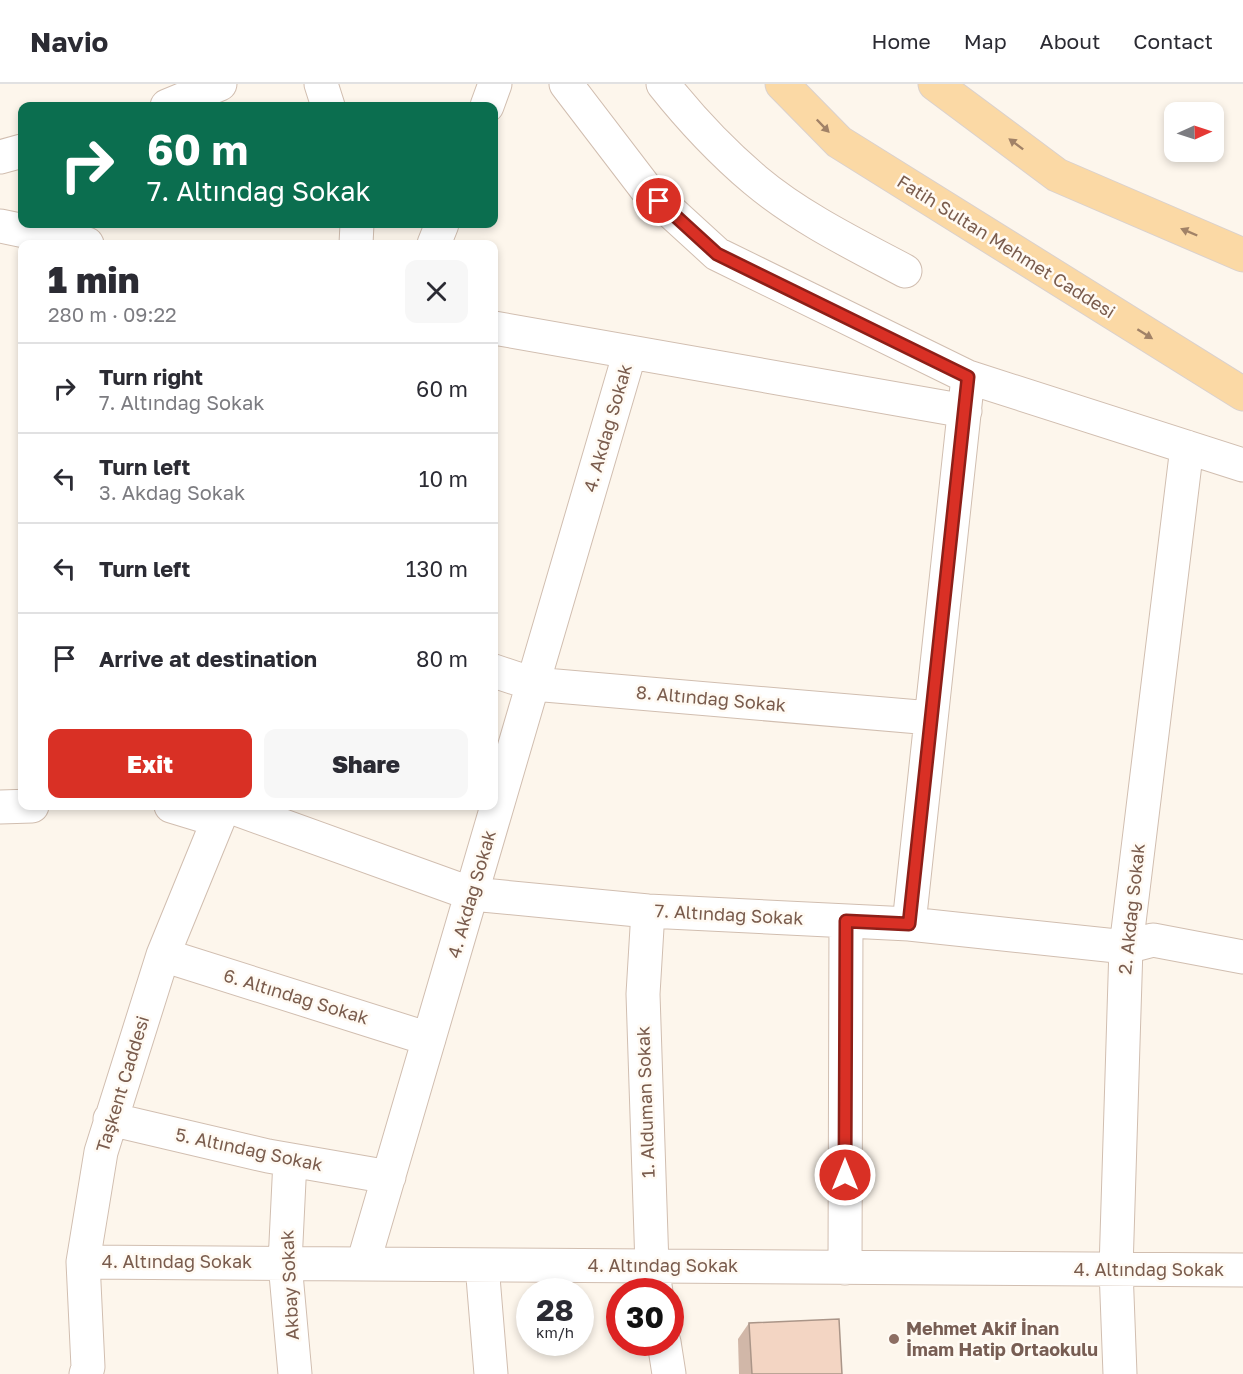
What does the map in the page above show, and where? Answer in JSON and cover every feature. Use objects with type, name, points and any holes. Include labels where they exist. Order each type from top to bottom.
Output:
[{"type":"main road","name":"Fatih Sultan Mehmet Caddesi","points":[[782,84],[839,142],[1243,394]]},
{"type":"main road","points":[[935,84],[1057,175],[1243,255]]},
{"type":"street","points":[[176,102],[219,84]]},
{"type":"street","points":[[321,84],[327,102]]},
{"type":"street","points":[[488,102],[495,84]]},
{"type":"street","points":[[566,84],[647,190],[717,254],[968,377],[1243,465]]},
{"type":"street","points":[[663,84],[681,108],[756,181],[832,232],[904,271]]},
{"type":"street","points":[[0,157],[18,152]]},
{"type":"street","points":[[0,226],[68,240]]},
{"type":"street","points":[[498,329],[965,411]]},
{"type":"street","name":"4. Akdağ Sokak","points":[[498,803],[630,352]]},
{"type":"street","points":[[909,924],[968,377]]},
{"type":"street","name":"2. Akdağ Sokak","points":[[1120,1374],[1116,1269],[1126,947],[1187,447]]},
{"type":"street","name":"8. Altındağ Sokak","points":[[498,672],[533,684],[931,718]]},
{"type":"street","points":[[0,807],[18,806]]},
{"type":"street","name":"7. Altındağ Sokak","points":[[223,810],[471,894],[648,911],[909,924],[1126,947],[1153,940],[1243,957]]},
{"type":"street","name":"Taşkent Caddesi","points":[[88,1372],[83,1262],[101,1152],[163,956],[223,810]]},
{"type":"street","name":"4. Akdağ Sokak","points":[[363,1264],[496,810]]},
{"type":"street","name":"1. Alduman Sokak","points":[[648,911],[643,994],[654,1278]]},
{"type":"street","points":[[845,1268],[846,921]]},
{"type":"street","name":"6. Altındağ Sokak","points":[[163,956],[429,1039]]},
{"type":"street","name":"5. Altındağ Sokak","points":[[110,1119],[290,1160],[389,1177]]},
{"type":"street","name":"Akbay Sokak","points":[[290,1160],[285,1263],[295,1374]]},
{"type":"street","name":"4. Altındağ Sokak","points":[[83,1262],[482,1265],[642,1278]]},
{"type":"street","points":[[482,1265],[491,1374]]},
{"type":"street","name":"4. Altındağ Sokak","points":[[671,1278],[845,1268],[1243,1270]]},
{"type":"street","points":[[666,1356],[669,1374]]},
{"type":"building","points":[[839,1319],[842,1374],[752,1374],[749,1323]]},
{"type":"place","name":"Mehmet Akif İnan İmam Hatip Ortaokulu","points":[[894,1339]]},
{"type":"route","points":[[659,201],[717,254],[968,377],[909,924],[846,921],[845,1175]]}]
